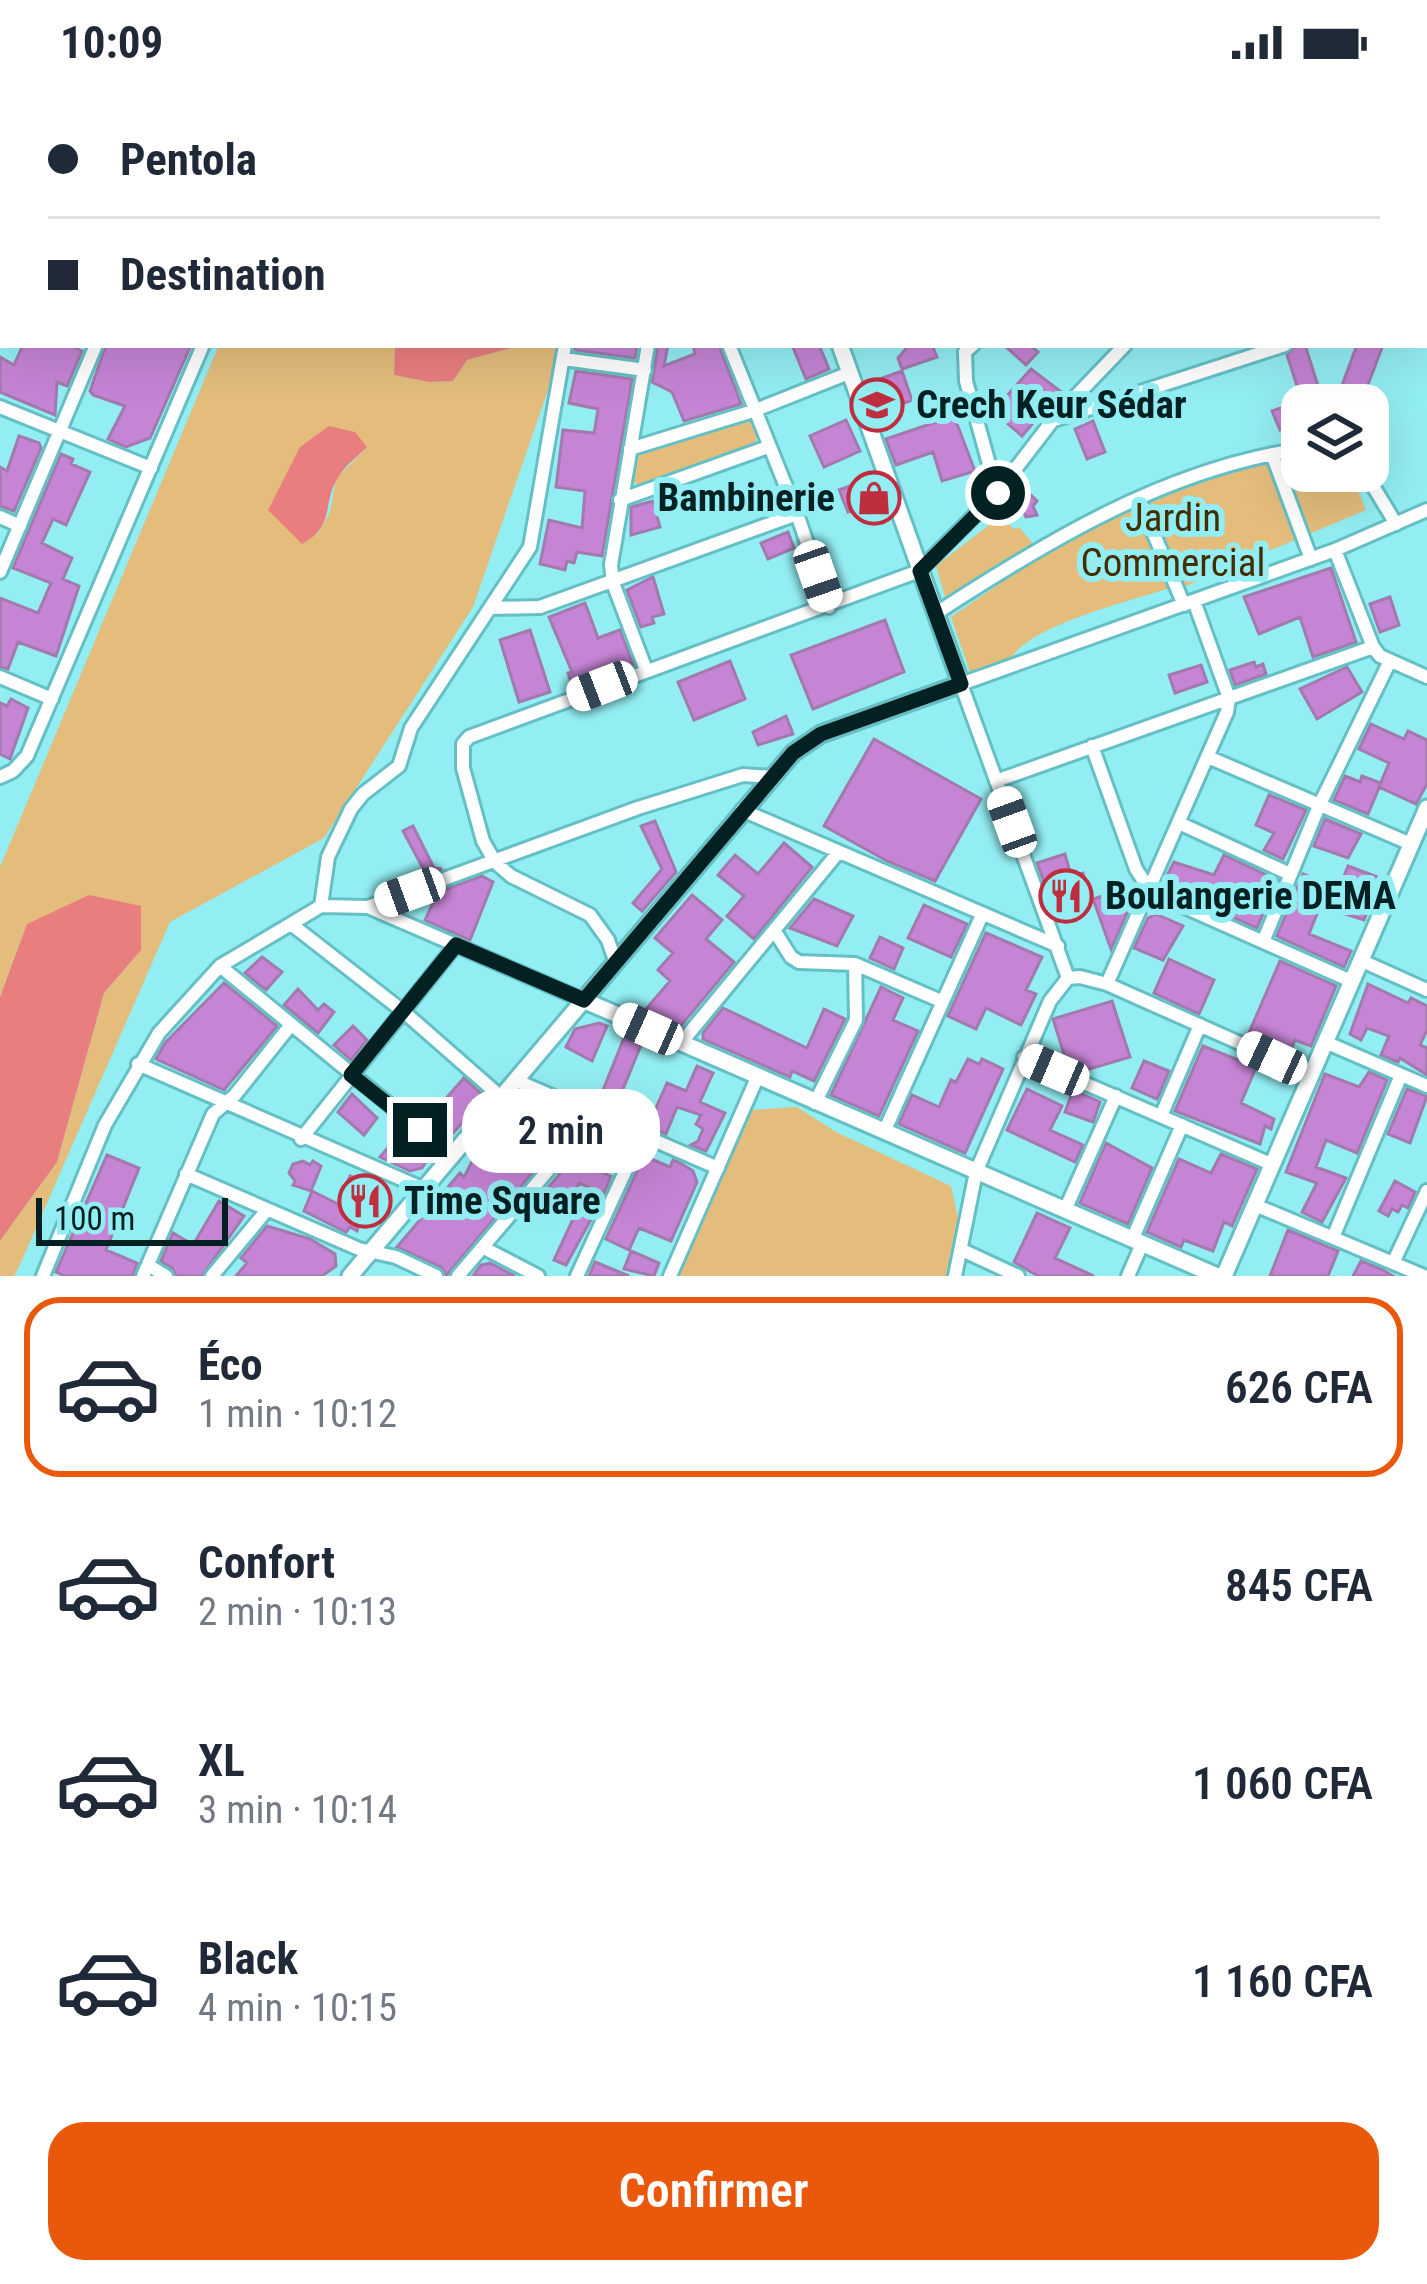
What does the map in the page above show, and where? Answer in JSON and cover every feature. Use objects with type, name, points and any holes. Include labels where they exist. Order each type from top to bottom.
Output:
[{"type":"street","points":[[0,572],[94,348]]},
{"type":"street","points":[[0,777],[27,756],[202,348]]},
{"type":"street","points":[[646,670],[613,583],[620,500],[648,348]]},
{"type":"street","points":[[730,348],[829,607]]},
{"type":"street","points":[[841,348],[1068,978]]},
{"type":"street","points":[[964,348],[966,381],[998,493]]},
{"type":"street","points":[[616,963],[608,940],[590,915],[511,876],[495,862],[483,841],[464,768],[463,744],[469,737],[920,571],[998,493],[1116,348]]},
{"type":"street","points":[[1053,420],[1276,348]]},
{"type":"street","points":[[321,906],[328,857],[351,809],[399,766],[411,728],[530,547],[565,352],[645,370]]},
{"type":"street","points":[[630,449],[753,411],[849,373]]},
{"type":"street","points":[[0,406],[152,468]]},
{"type":"street","points":[[620,500],[768,447]]},
{"type":"street","points":[[935,614],[1046,543],[1139,499],[1240,460],[1281,452]]},
{"type":"street","points":[[1272,454],[1311,559]]},
{"type":"street","points":[[1379,492],[1396,524]]},
{"type":"street","points":[[1107,984],[1151,892],[1229,698],[1139,499]]},
{"type":"street","points":[[350,1276],[793,753],[821,734],[1311,559],[1427,510]]},
{"type":"street","points":[[491,608],[540,608],[797,514]]},
{"type":"street","points":[[0,517],[20,526]]},
{"type":"street","points":[[1335,550],[1372,647],[1390,661],[1427,676]]},
{"type":"street","points":[[996,781],[1372,647]]},
{"type":"street","points":[[1262,942],[1319,806],[1390,661]]},
{"type":"street","points":[[0,677],[52,700]]},
{"type":"street","points":[[1092,746],[1136,869],[1151,892],[1351,981]]},
{"type":"street","points":[[1208,758],[1411,844]]},
{"type":"street","points":[[44,1276],[105,1125],[138,1064],[159,1033],[220,966],[321,906],[368,907],[638,808],[743,775],[773,777]]},
{"type":"street","points":[[368,907],[1220,1276],[1427,808]]},
{"type":"street","points":[[742,811],[1058,946]]},
{"type":"street","points":[[1179,823],[1290,874]]},
{"type":"street","points":[[681,1043],[837,854]]},
{"type":"street","points":[[884,1132],[982,915]]},
{"type":"street","points":[[291,924],[404,1012],[501,1097]]},
{"type":"street","points":[[774,930],[791,957],[800,962],[855,964],[941,1001]]},
{"type":"street","points":[[301,1139],[456,945]]},
{"type":"street","points":[[1360,960],[1427,990]]},
{"type":"street","points":[[815,1102],[856,1020],[855,964]]},
{"type":"street","points":[[220,966],[452,1156]]},
{"type":"street","points":[[956,1276],[976,1172],[1024,1057],[1058,988],[1068,978],[1080,976],[1107,984],[1309,1074]]},
{"type":"street","points":[[1161,1116],[1200,1024]]},
{"type":"street","points":[[166,1276],[146,1270],[213,1114],[290,1026]]},
{"type":"street","points":[[1324,1042],[1427,1086]]},
{"type":"street","points":[[1024,1057],[1271,1164]]},
{"type":"street","points":[[138,1064],[424,1189]]},
{"type":"street","points":[[1334,1235],[1401,1075]]},
{"type":"street","points":[[670,1276],[758,1078]]},
{"type":"street","points":[[515,1080],[718,1168]]},
{"type":"street","points":[[1065,1210],[1117,1096]]},
{"type":"street","points":[[458,1276],[596,1114]]},
{"type":"street","points":[[1128,1276],[1182,1125]]},
{"type":"street","points":[[577,1276],[641,1135]]},
{"type":"street","points":[[186,1174],[436,1276]]},
{"type":"street","points":[[1394,1261],[1427,1191]]},
{"type":"street","points":[[1255,1205],[1424,1276]]},
{"type":"street","points":[[212,1276],[267,1210]]},
{"type":"street","points":[[484,1249],[538,1276]]},
{"type":"street","points":[[962,1250],[1018,1276]]},
{"type":"green space","points":[[218,348],[395,348],[394,375],[429,382],[453,381],[467,360],[511,348],[556,348],[555,370],[473,607],[324,838],[170,922],[14,1276],[0,1276],[0,1241],[57,1162],[104,993],[141,950],[27,924],[0,997],[0,867]],"holes":[[[329,426],[367,447],[336,479],[330,512],[317,535]]]},
{"type":"green space","points":[[743,417],[749,419],[757,437],[755,445],[640,486],[634,482],[635,460],[642,452]]},
{"type":"green space","name":"Jardin Commercial","points":[[1269,455],[1281,456],[1281,492],[1359,492],[1366,510],[1184,587],[1056,626],[1018,650],[1008,663],[971,675],[951,617],[1067,538],[1131,507]]},
{"type":"green space","name":"Jardin Commercial","points":[[1004,520],[1014,529],[1019,527],[1035,546],[947,604],[936,566],[994,521]]},
{"type":"green space","points":[[797,1107],[836,1132],[951,1186],[961,1231],[951,1276],[675,1276],[725,1159],[752,1110]]},
{"type":"shaded area","points":[[395,348],[511,348],[467,360],[453,381],[394,375]]},
{"type":"shaded area","points":[[329,426],[355,432],[367,447],[339,476],[320,529],[302,544],[268,510],[300,447]]},
{"type":"shaded area","points":[[89,895],[141,906],[141,950],[104,993],[57,1162],[0,1241],[0,997],[27,924]]},
{"type":"building","points":[[22,348],[82,351],[67,386],[57,382],[55,415],[0,392],[0,357],[14,365]]},
{"type":"building","points":[[105,348],[190,348],[150,438],[126,447],[108,439],[125,406],[90,391]]},
{"type":"building","points":[[575,348],[637,348],[635,358]]},
{"type":"building","points":[[658,348],[667,348],[664,366],[695,354],[694,348],[720,348],[741,404],[684,421],[672,392],[652,382]]},
{"type":"building","points":[[793,348],[820,348],[829,369],[806,379]]},
{"type":"building","points":[[906,348],[933,348],[937,357],[902,369],[898,358]]},
{"type":"building","points":[[1007,348],[1038,352],[1026,365]]},
{"type":"building","points":[[1293,348],[1306,348],[1317,384],[1296,384],[1287,355]]},
{"type":"building","points":[[1356,348],[1382,348],[1368,384],[1342,384]]},
{"type":"building","points":[[1031,369],[1060,391],[1022,436],[993,411]]},
{"type":"building","points":[[576,371],[632,379],[602,556],[577,552],[574,563],[567,561],[565,570],[540,564],[549,520],[582,528],[585,491],[556,487],[563,430],[594,433],[596,422],[598,409],[569,403]]},
{"type":"building","points":[[902,371],[912,400],[877,413],[866,384]]},
{"type":"building","points":[[1281,408],[1281,430],[1280,430],[1272,411]]},
{"type":"building","points":[[954,416],[975,471],[942,481],[933,452],[896,465],[886,439]]},
{"type":"building","points":[[846,420],[860,451],[824,467],[810,436]]},
{"type":"building","points":[[1093,421],[1105,452],[1087,459],[1075,429]]},
{"type":"building","points":[[19,436],[41,448],[14,511],[0,506],[0,467],[7,471]]},
{"type":"building","points":[[61,454],[90,472],[66,525],[53,519],[42,543],[72,558],[63,579],[79,586],[56,656],[18,642],[8,669],[0,667],[0,598],[38,613],[51,583],[13,568]]},
{"type":"building","points":[[867,480],[875,502],[848,512],[839,490]]},
{"type":"building","points":[[1026,490],[1037,501],[1033,506],[1037,515],[1026,517],[1019,501]]},
{"type":"building","points":[[653,501],[660,527],[631,535],[631,507]]},
{"type":"building","points":[[788,532],[794,548],[768,559],[761,543]]},
{"type":"building","points":[[1331,568],[1356,642],[1313,657],[1300,617],[1259,634],[1244,597]]},
{"type":"building","points":[[653,577],[664,614],[641,627],[627,590]]},
{"type":"building","points":[[1390,597],[1399,625],[1380,632],[1370,604]]},
{"type":"building","points":[[585,603],[598,638],[620,630],[633,665],[573,687],[568,673],[572,672],[549,617]]},
{"type":"building","points":[[885,620],[904,672],[813,709],[791,655]]},
{"type":"building","points":[[530,630],[550,692],[519,702],[500,640]]},
{"type":"building","points":[[730,661],[745,699],[694,720],[678,682]]},
{"type":"building","points":[[1254,662],[1256,667],[1263,664],[1266,674],[1235,685],[1230,670]]},
{"type":"building","points":[[1201,665],[1207,682],[1175,693],[1169,675]]},
{"type":"building","points":[[1347,667],[1362,692],[1317,719],[1300,689]]},
{"type":"building","points":[[11,699],[28,708],[10,759],[0,754],[0,703],[7,706]]},
{"type":"building","points":[[786,716],[793,734],[758,745],[753,732]]},
{"type":"building","points":[[1371,724],[1404,739],[1408,731],[1427,740],[1427,784],[1416,804],[1379,787],[1389,763],[1359,749]]},
{"type":"building","points":[[874,739],[981,799],[935,881],[824,826]]},
{"type":"building","points":[[1345,776],[1381,783],[1368,814],[1334,800]]},
{"type":"building","points":[[1269,795],[1306,810],[1283,859],[1264,850],[1274,833],[1256,825]]},
{"type":"building","points":[[1325,819],[1361,834],[1348,858],[1314,846]]},
{"type":"building","points":[[655,821],[676,872],[642,911],[633,903],[662,869],[641,826]]},
{"type":"building","points":[[413,826],[434,868],[442,869],[426,874],[403,831]]},
{"type":"building","points":[[784,843],[812,867],[754,939],[727,916],[744,896],[718,875],[735,855],[758,874]]},
{"type":"building","points":[[1065,854],[1071,876],[1083,873],[1087,889],[1052,903],[1037,863]]},
{"type":"building","points":[[1224,855],[1277,880],[1257,928],[1162,885],[1174,862],[1214,875]]},
{"type":"building","points":[[1348,866],[1380,878],[1364,920],[1320,906],[1309,934],[1351,951],[1344,967],[1277,936],[1303,874],[1339,889]]},
{"type":"building","points":[[482,876],[493,882],[470,940],[425,920],[438,892]]},
{"type":"building","points":[[1128,888],[1133,899],[1111,949],[1093,899]]},
{"type":"building","points":[[692,895],[722,920],[706,939],[734,962],[679,1028],[646,1009],[670,981],[658,970],[673,953],[655,938]]},
{"type":"building","points":[[814,899],[853,916],[837,946],[790,928]]},
{"type":"building","points":[[924,905],[967,924],[951,957],[908,938]]},
{"type":"building","points":[[1156,914],[1183,926],[1163,960],[1134,948],[1148,918]]},
{"type":"building","points":[[986,933],[1042,957],[1026,990],[1036,994],[1021,1025],[986,1008],[976,1029],[948,1016]]},
{"type":"building","points":[[880,937],[903,948],[894,969],[870,958]]},
{"type":"building","points":[[262,957],[282,972],[266,990],[245,973]]},
{"type":"building","points":[[1169,959],[1214,980],[1199,1014],[1154,993]]},
{"type":"building","points":[[1280,961],[1336,986],[1311,1046],[1295,1040],[1289,1054],[1248,1035]]},
{"type":"building","points":[[224,983],[277,1026],[224,1090],[156,1059],[165,1043]]},
{"type":"building","points":[[1368,984],[1408,1003],[1411,998],[1427,1006],[1427,1030],[1420,1045],[1427,1048],[1427,1075],[1400,1058],[1398,1062],[1381,1055],[1389,1036],[1367,1028],[1361,1040],[1350,1034]]},
{"type":"building","points":[[881,987],[903,998],[893,1020],[918,1031],[879,1116],[831,1095]]},
{"type":"building","points":[[298,989],[318,1010],[324,1004],[334,1012],[318,1033],[284,1005]]},
{"type":"building","points":[[1112,1001],[1130,1057],[1083,1071],[1067,1064],[1053,1019]]},
{"type":"building","points":[[723,1008],[807,1048],[824,1009],[845,1019],[814,1081],[792,1071],[790,1077],[703,1039]]},
{"type":"building","points":[[599,1023],[607,1026],[592,1061],[566,1047],[575,1029]]},
{"type":"building","points":[[353,1026],[367,1040],[351,1060],[334,1045]]},
{"type":"building","points":[[624,1038],[641,1045],[614,1111],[604,1107],[607,1098],[601,1095]]},
{"type":"building","points":[[1203,1046],[1256,1067],[1241,1103],[1274,1119],[1271,1129],[1265,1126],[1260,1144],[1175,1111]]},
{"type":"building","points":[[968,1059],[979,1064],[982,1059],[1003,1069],[965,1153],[899,1124],[912,1095],[939,1107],[951,1080],[956,1082]]},
{"type":"building","points":[[1144,1061],[1169,1071],[1157,1099],[1132,1088]]},
{"type":"building","points":[[697,1066],[713,1073],[700,1102],[725,1113],[706,1151],[691,1145],[703,1129],[696,1124],[701,1115],[677,1107],[666,1134],[648,1126],[667,1083],[686,1091]]},
{"type":"building","points":[[1369,1072],[1387,1080],[1357,1153],[1326,1140],[1316,1167],[1346,1178],[1322,1222],[1302,1212],[1317,1183],[1286,1172],[1325,1074],[1359,1087]]},
{"type":"building","points":[[464,1078],[485,1097],[448,1139],[426,1121]]},
{"type":"building","points":[[1027,1089],[1062,1106],[1050,1130],[1083,1145],[1075,1162],[1007,1130]]},
{"type":"building","points":[[1407,1089],[1427,1096],[1410,1143],[1388,1134]]},
{"type":"building","points":[[1073,1090],[1100,1102],[1093,1122],[1065,1112]]},
{"type":"building","points":[[352,1094],[377,1118],[364,1135],[338,1112]]},
{"type":"building","points":[[553,1110],[572,1126],[546,1157],[503,1122],[509,1112],[533,1134]]},
{"type":"building","points":[[598,1128],[610,1134],[591,1168],[611,1176],[604,1193],[579,1183],[571,1200],[547,1189]]},
{"type":"building","points":[[403,1130],[431,1154],[422,1168],[410,1171],[380,1157]]},
{"type":"building","points":[[494,1137],[533,1172],[446,1276],[441,1267],[397,1247],[460,1173],[464,1177],[475,1156]]},
{"type":"building","points":[[1106,1143],[1152,1168],[1128,1224],[1080,1203]]},
{"type":"building","points":[[1221,1154],[1257,1169],[1232,1226],[1224,1222],[1213,1251],[1184,1240],[1181,1247],[1147,1232],[1179,1159],[1211,1173]]},
{"type":"building","points":[[107,1155],[139,1168],[106,1250],[137,1263],[133,1276],[65,1276],[56,1272]]},
{"type":"building","points":[[644,1156],[670,1167],[673,1160],[682,1164],[693,1171],[697,1182],[671,1241],[639,1228],[629,1250],[606,1239]]},
{"type":"building","points":[[303,1161],[321,1166],[311,1191],[293,1185],[289,1173],[293,1164]]},
{"type":"building","points":[[350,1176],[385,1191],[388,1202],[374,1217],[362,1212],[357,1231],[350,1227],[346,1232],[304,1211],[312,1191],[338,1204]]},
{"type":"building","points":[[1395,1181],[1415,1192],[1408,1208],[1392,1209],[1388,1216],[1379,1211]]},
{"type":"building","points":[[219,1201],[244,1216],[202,1276],[176,1276],[161,1261],[173,1233],[193,1245]]},
{"type":"building","points":[[572,1203],[594,1214],[566,1265],[554,1260],[574,1217],[567,1213]]},
{"type":"building","points":[[1037,1213],[1070,1228],[1055,1258],[1094,1276],[1038,1276],[1014,1262]]},
{"type":"building","points":[[267,1226],[310,1239],[335,1254],[336,1266],[322,1276],[236,1276],[247,1263],[241,1258]]},
{"type":"building","points":[[1288,1230],[1338,1251],[1328,1276],[1270,1276]]},
{"type":"building","points":[[631,1251],[659,1263],[654,1276],[624,1269]]},
{"type":"building","points":[[1361,1261],[1383,1270],[1393,1276],[1353,1276]]},
{"type":"building","points":[[595,1262],[629,1276],[589,1276]]},
{"type":"building","points":[[490,1263],[515,1276],[473,1276],[481,1265]]},
{"type":"place","name":"Crech Keur Sédar","points":[[877,405]]},
{"type":"place","name":"Bambinerie","points":[[874,498]]},
{"type":"place","name":"Boulangerie DEMA","points":[[1066,896]]},
{"type":"place","name":"Time Square","points":[[365,1201]]},
{"type":"route","points":[[420,1130],[351,1075],[456,945],[584,1000],[793,753],[821,734],[961,684],[920,571],[998,493]]}]
